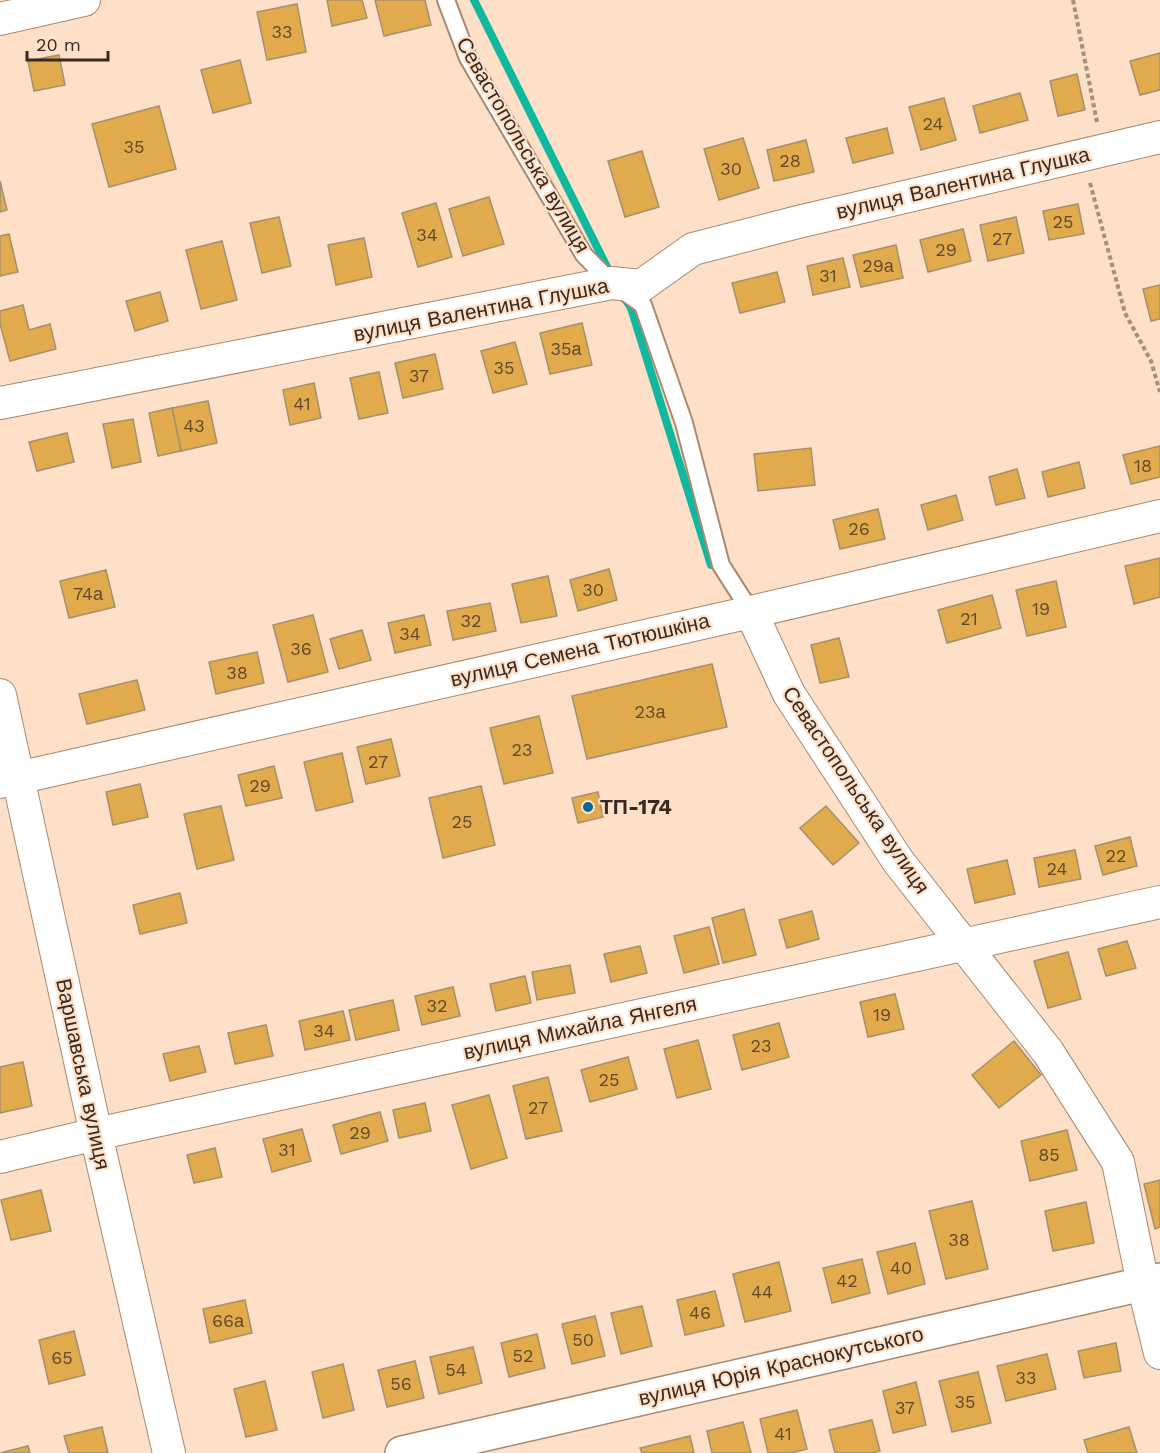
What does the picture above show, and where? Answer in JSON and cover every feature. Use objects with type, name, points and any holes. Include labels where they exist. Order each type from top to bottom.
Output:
[{"type":"street","points":[[0,19],[84,0]]},
{"type":"street","name":"вулиця Валентина Глушка","points":[[0,403],[612,283],[641,286],[693,249],[1160,137]]},
{"type":"street","name":"вулиця Семена Тютюшкіна","points":[[9,780],[751,612],[1160,516]]},
{"type":"street","name":"Севастопольська вулиця","points":[[751,612],[789,694],[898,861],[1048,1052],[1118,1162],[1151,1282],[1160,1353]]},
{"type":"street","name":"Варшавська вулиця","points":[[0,695],[9,780],[96,1134],[169,1453]]},
{"type":"street","name":"вулиця Михайла Янгеля","points":[[0,1157],[96,1134],[1160,902]]},
{"type":"street","name":"вулиця Юрія Краснокутського","points":[[402,1453],[1151,1282]]},
{"type":"lane","name":"Севастопольська вулиця","points":[[446,0],[468,58],[584,255],[612,283],[643,305],[684,423],[721,565],[751,612]]},
{"type":"path","points":[[1072,0],[1099,132],[1083,155],[1125,313],[1151,361],[1160,392]]},
{"type":"building","points":[[327,0],[362,0],[367,18],[332,26]]},
{"type":"building","points":[[375,0],[425,0],[431,25],[384,36]]},
{"type":"building","points":[[297,4],[306,52],[267,60],[257,12]]},
{"type":"building","points":[[1160,53],[1160,90],[1140,95],[1130,61]]},
{"type":"building","points":[[59,55],[65,85],[34,91],[28,61]]},
{"type":"building","points":[[240,60],[251,103],[213,113],[201,70]]},
{"type":"building","points":[[1077,74],[1085,110],[1058,116],[1050,81]]},
{"type":"building","points":[[1020,93],[1028,120],[980,133],[973,106]]},
{"type":"building","points":[[944,98],[956,140],[921,150],[909,107]]},
{"type":"building","points":[[159,106],[176,169],[109,187],[92,124]]},
{"type":"building","points":[[887,128],[893,153],[853,163],[846,138]]},
{"type":"building","points":[[743,138],[759,188],[719,200],[704,149]]},
{"type":"building","points":[[806,140],[814,172],[774,181],[767,150]]},
{"type":"building","points":[[642,151],[659,207],[625,217],[608,161]]},
{"type":"building","points":[[0,181],[7,210],[0,212]]},
{"type":"building","points":[[489,197],[504,244],[463,256],[449,209]]},
{"type":"building","points":[[436,203],[452,257],[418,267],[402,213]]},
{"type":"building","points":[[1078,204],[1084,234],[1049,240],[1043,211]]},
{"type":"building","points":[[279,217],[291,266],[262,273],[250,223]]},
{"type":"building","points":[[1016,217],[1024,253],[988,261],[980,225]]},
{"type":"building","points":[[963,229],[971,261],[928,272],[920,240]]},
{"type":"building","points":[[9,234],[18,272],[0,276],[0,236]]},
{"type":"building","points":[[364,238],[372,277],[336,285],[328,245]]},
{"type":"building","points":[[222,241],[237,300],[201,309],[186,250]]},
{"type":"building","points":[[896,245],[903,278],[861,287],[853,255]]},
{"type":"building","points":[[843,258],[850,287],[813,295],[807,266]]},
{"type":"building","points":[[777,272],[785,302],[740,313],[732,283]]},
{"type":"building","points":[[1160,285],[1160,319],[1151,321],[1143,289]]},
{"type":"building","points":[[160,292],[168,321],[135,331],[126,301]]},
{"type":"building","points":[[23,305],[29,330],[50,324],[56,349],[10,361],[0,324],[0,311]]},
{"type":"building","points":[[582,323],[592,365],[550,374],[540,333]]},
{"type":"building","points":[[515,342],[527,384],[493,393],[481,351]]},
{"type":"building","points":[[435,354],[443,389],[403,398],[395,363]]},
{"type":"building","points":[[379,372],[388,413],[359,419],[350,378]]},
{"type":"building","points":[[314,383],[321,418],[290,425],[283,390]]},
{"type":"building","points":[[208,401],[217,443],[181,451],[172,408]]},
{"type":"building","points":[[172,408],[181,451],[158,456],[149,413]]},
{"type":"building","points":[[133,419],[141,462],[112,468],[103,424]]},
{"type":"building","points":[[67,433],[74,462],[37,471],[29,442]]},
{"type":"building","points":[[1160,446],[1160,477],[1131,484],[1123,455]]},
{"type":"building","points":[[811,448],[815,485],[758,491],[754,454]]},
{"type":"building","points":[[1079,462],[1085,488],[1048,497],[1042,472]]},
{"type":"building","points":[[1017,469],[1025,498],[996,505],[989,477]]},
{"type":"building","points":[[956,495],[963,520],[928,530],[921,505]]},
{"type":"building","points":[[878,509],[885,539],[840,549],[833,520]]},
{"type":"building","points":[[1160,558],[1160,597],[1134,604],[1125,566]]},
{"type":"building","points":[[609,569],[617,600],[578,611],[570,580]]},
{"type":"building","points":[[106,570],[115,607],[69,618],[60,581]]},
{"type":"building","points":[[548,576],[557,616],[521,623],[512,584]]},
{"type":"building","points":[[1056,581],[1066,627],[1027,636],[1016,590]]},
{"type":"building","points":[[992,595],[1001,628],[947,643],[938,610]]},
{"type":"building","points":[[490,603],[496,631],[453,640],[447,611]]},
{"type":"building","points":[[313,615],[328,672],[288,682],[273,625]]},
{"type":"building","points":[[424,615],[431,645],[395,653],[388,623]]},
{"type":"building","points":[[362,630],[371,660],[339,669],[330,639]]},
{"type":"building","points":[[839,638],[849,677],[820,683],[811,645]]},
{"type":"building","points":[[257,652],[264,683],[216,694],[209,662]]},
{"type":"building","points":[[712,664],[727,727],[587,759],[572,696]]},
{"type":"building","points":[[137,680],[145,710],[87,724],[79,694]]},
{"type":"building","points":[[539,716],[553,773],[504,784],[490,728]]},
{"type":"building","points":[[391,739],[400,776],[366,784],[357,747]]},
{"type":"building","points":[[342,753],[353,802],[316,811],[304,762]]},
{"type":"building","points":[[274,766],[282,798],[246,806],[238,775]]},
{"type":"building","points":[[140,784],[148,817],[113,825],[106,792]]},
{"type":"building","points":[[481,786],[495,845],[443,858],[429,798]]},
{"type":"building","name":"ТП-174","points":[[598,792],[603,817],[578,823],[572,798]]},
{"type":"building","points":[[221,806],[234,860],[197,869],[184,814]]},
{"type":"building","points":[[826,806],[859,843],[833,865],[800,828]]},
{"type":"building","points":[[1130,837],[1137,866],[1103,875],[1095,846]]},
{"type":"building","points":[[1075,850],[1081,879],[1039,887],[1034,858]]},
{"type":"building","points":[[1007,860],[1015,894],[975,903],[967,869]]},
{"type":"building","points":[[180,893],[187,923],[140,934],[133,905]]},
{"type":"building","points":[[744,909],[756,955],[723,963],[712,918]]},
{"type":"building","points":[[812,911],[819,939],[787,948],[779,920]]},
{"type":"building","points":[[709,927],[719,964],[684,973],[674,936]]},
{"type":"building","points":[[1127,941],[1136,968],[1106,976],[1098,949]]},
{"type":"building","points":[[640,946],[647,973],[611,982],[604,954]]},
{"type":"building","points":[[1068,952],[1081,999],[1048,1008],[1034,961]]},
{"type":"building","points":[[570,965],[575,993],[537,1000],[532,972]]},
{"type":"building","points":[[525,976],[531,1003],[496,1011],[490,984]]},
{"type":"building","points":[[453,987],[460,1016],[422,1025],[415,996]]},
{"type":"building","points":[[895,994],[904,1029],[868,1037],[860,1002]]},
{"type":"building","points":[[393,1000],[399,1030],[356,1040],[349,1010]]},
{"type":"building","points":[[343,1011],[350,1040],[305,1050],[299,1021]]},
{"type":"building","points":[[779,1023],[789,1057],[742,1070],[733,1035]]},
{"type":"building","points":[[266,1025],[273,1056],[235,1064],[228,1033]]},
{"type":"building","points":[[698,1040],[711,1089],[677,1098],[664,1049]]},
{"type":"building","points":[[1014,1041],[1041,1075],[999,1108],[972,1075]]},
{"type":"building","points":[[199,1046],[206,1072],[170,1081],[163,1054]]},
{"type":"building","points":[[628,1057],[637,1089],[590,1102],[581,1070]]},
{"type":"building","points":[[23,1062],[32,1106],[0,1113],[0,1067]]},
{"type":"building","points":[[548,1077],[562,1131],[526,1139],[513,1086]]},
{"type":"building","points":[[489,1095],[507,1158],[471,1169],[452,1105]]},
{"type":"building","points":[[425,1103],[431,1131],[399,1138],[393,1110]]},
{"type":"building","points":[[380,1112],[388,1141],[341,1154],[333,1125]]},
{"type":"building","points":[[302,1129],[311,1161],[272,1172],[263,1139]]},
{"type":"building","points":[[1067,1130],[1077,1170],[1030,1181],[1021,1141]]},
{"type":"building","points":[[215,1148],[222,1177],[194,1183],[187,1155]]},
{"type":"building","points":[[1160,1180],[1160,1227],[1155,1229],[1144,1184]]},
{"type":"building","points":[[41,1190],[51,1231],[11,1240],[1,1200]]},
{"type":"building","points":[[972,1201],[988,1269],[946,1279],[929,1211]]},
{"type":"building","points":[[1086,1202],[1094,1243],[1053,1251],[1045,1211]]},
{"type":"building","points":[[915,1243],[925,1284],[888,1294],[877,1252]]},
{"type":"building","points":[[862,1259],[870,1293],[832,1303],[823,1268]]},
{"type":"building","points":[[779,1262],[791,1311],[745,1322],[733,1274]]},
{"type":"building","points":[[715,1291],[724,1326],[685,1335],[677,1300]]},
{"type":"building","points":[[245,1300],[252,1333],[210,1343],[203,1309]]},
{"type":"building","points":[[642,1306],[652,1346],[621,1354],[611,1313]]},
{"type":"building","points":[[595,1316],[605,1356],[572,1364],[562,1324]]},
{"type":"building","points":[[74,1331],[85,1375],[49,1384],[39,1340]]},
{"type":"building","points":[[537,1334],[545,1368],[509,1377],[501,1343]]},
{"type":"building","points":[[1116,1343],[1121,1371],[1084,1378],[1078,1351]]},
{"type":"building","points":[[473,1347],[482,1383],[439,1394],[430,1357]]},
{"type":"building","points":[[1047,1354],[1056,1389],[1006,1401],[997,1366]]},
{"type":"building","points":[[415,1361],[424,1398],[387,1407],[378,1370]]},
{"type":"building","points":[[343,1364],[354,1410],[323,1418],[312,1372]]},
{"type":"building","points":[[978,1372],[991,1423],[952,1432],[939,1381]]},
{"type":"building","points":[[265,1381],[277,1430],[246,1437],[234,1389]]},
{"type":"building","points":[[916,1382],[926,1425],[893,1433],[883,1391]]},
{"type":"building","points":[[797,1410],[807,1449],[791,1453],[768,1453],[760,1419]]},
{"type":"building","points":[[872,1420],[880,1451],[835,1453],[829,1430]]},
{"type":"building","points":[[743,1422],[751,1453],[712,1453],[707,1431]]},
{"type":"building","points":[[102,1427],[108,1453],[69,1453],[64,1436]]},
{"type":"building","points":[[1129,1427],[1137,1453],[1088,1453],[1084,1440]]},
{"type":"building","points":[[690,1436],[694,1453],[642,1453],[640,1448]]},
{"type":"building","points":[[28,1446],[30,1453],[0,1453]]},
{"type":"waterway","points":[[474,0],[610,273]]},
{"type":"waterway","points":[[624,297],[631,308],[711,565]]},
{"type":"place","name":"ТП-174","points":[[588,807]]}]
